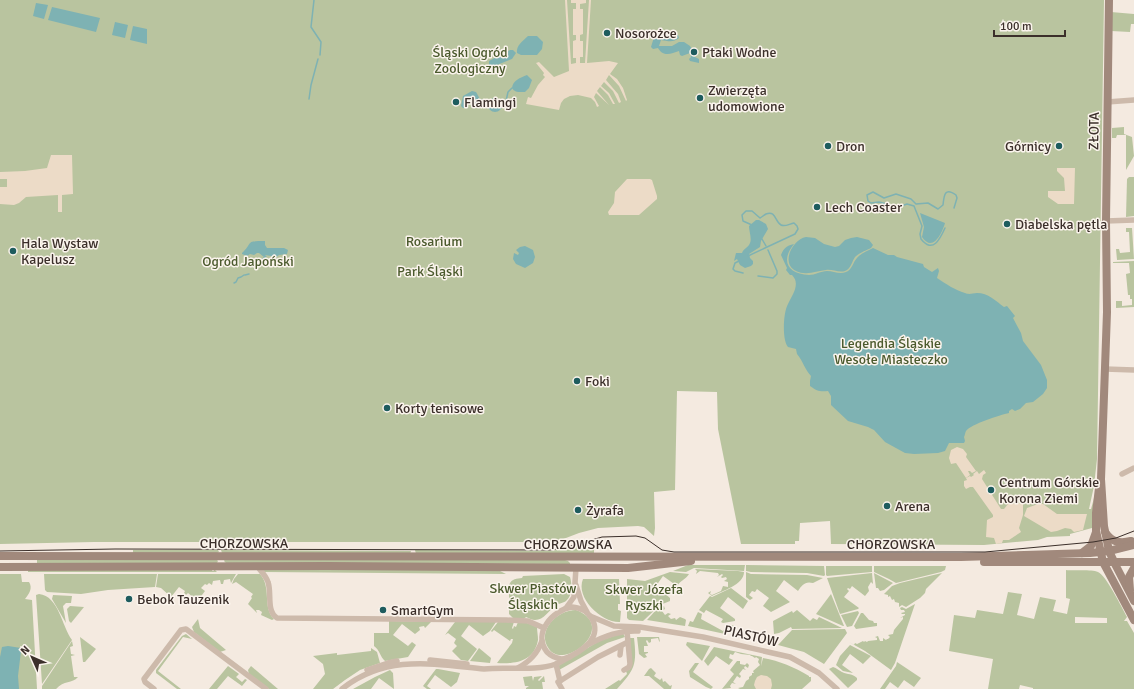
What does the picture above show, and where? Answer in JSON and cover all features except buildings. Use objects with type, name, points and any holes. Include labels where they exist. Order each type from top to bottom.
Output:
[{"type":"main road","name":"ZŁOTA","points":[[1105,551],[1101,479],[1107,312],[1106,221],[1109,0]]},
{"type":"main road","name":"ZŁOTA","points":[[1082,553],[1091,546],[1096,531],[1098,496],[1101,479]]},
{"type":"main road","name":"ZŁOTA","points":[[1096,531],[1105,551],[1113,562],[1132,598]]},
{"type":"main road","points":[[1105,531],[1115,542],[1122,543],[1134,541]]},
{"type":"main road","name":"CHORZOWSKA","points":[[0,556],[961,557],[1082,553],[1105,551],[1134,545]]},
{"type":"main road","points":[[1105,551],[1103,562],[1134,620]]},
{"type":"main road","points":[[221,566],[222,556]]},
{"type":"main road","points":[[564,557],[570,560],[576,568]]},
{"type":"main road","points":[[576,568],[578,562],[585,557]]},
{"type":"main road","name":"CHORZOWSKA","points":[[0,567],[257,566],[634,568],[691,561],[1134,562]]},
{"type":"main road","points":[[1132,598],[1129,577],[1134,568]]},
{"type":"street","points":[[1107,102],[1134,100]]},
{"type":"street","points":[[1106,221],[1134,220]]},
{"type":"street","points":[[1105,369],[1134,370]]},
{"type":"street","points":[[1122,474],[1134,468]]},
{"type":"street","points":[[257,566],[268,582],[271,610],[273,615],[277,618],[506,620],[528,621],[544,628]]},
{"type":"street","points":[[518,669],[531,660],[536,654],[542,641],[544,628],[550,619],[566,608],[574,597],[576,568]]},
{"type":"street","points":[[342,689],[353,681],[367,674],[402,664],[422,663],[484,669],[518,669],[556,664],[589,644],[595,630],[593,621],[581,601],[575,582]]},
{"type":"street","points":[[566,608],[577,608],[589,614]]},
{"type":"street","name":"PIASTÓW","points":[[589,614],[614,626],[640,627],[650,630],[713,639],[790,657],[819,673],[837,689]]},
{"type":"street","points":[[154,689],[144,680],[182,630],[186,629],[266,689]]},
{"type":"street","name":"PIASTÓW","points":[[589,644],[613,634],[626,631],[650,630]]},
{"type":"street","points":[[624,670],[629,667],[630,664],[626,631]]},
{"type":"street","points":[[542,641],[546,650],[552,656],[560,659],[570,656]]},
{"type":"street","points":[[560,681],[598,657],[628,642]]},
{"type":"street","points":[[620,655],[621,646]]},
{"type":"street","points":[[337,689],[351,678],[365,671],[401,660],[431,660],[485,665],[490,668]]},
{"type":"street","points":[[531,660],[531,664],[535,667]]},
{"type":"street","points":[[556,664],[560,681],[558,682],[562,689]]},
{"type":"green space","name":"Park Śląski","points":[[0,0],[1104,0],[1097,459],[1094,486],[1089,509],[1091,509],[1094,498],[1092,528],[1070,534],[1070,536],[1047,537],[1038,540],[984,545],[831,544],[830,521],[800,523],[799,541],[795,541],[795,544],[741,544],[718,429],[717,392],[677,391],[675,490],[654,492],[654,536],[644,527],[638,526],[598,528],[579,533],[553,543],[94,542],[0,544]]},
{"type":"green space","points":[[1111,12],[1134,14],[1134,24],[1131,24],[1130,32],[1111,31]]},
{"type":"green space","points":[[1124,127],[1124,134],[1132,137],[1134,156],[1126,170],[1126,135],[1117,135],[1116,138],[1112,138],[1112,128]]},
{"type":"green space","points":[[1129,177],[1134,177],[1134,216],[1126,217],[1127,179]]},
{"type":"green space","points":[[1126,228],[1132,228],[1134,259],[1117,260],[1116,249],[1119,249],[1120,253],[1130,252],[1129,232],[1126,232]]},
{"type":"green space","points":[[1134,261],[1134,307],[1116,308],[1116,301],[1122,301],[1122,306],[1132,305],[1132,299],[1130,299],[1130,295],[1128,295],[1126,274],[1130,273],[1129,263],[1113,262]]},
{"type":"green space","points":[[594,540],[594,555],[416,554],[415,550],[550,551],[570,548]]},
{"type":"green space","points":[[133,550],[218,550],[219,552],[133,553]]},
{"type":"green space","points":[[221,550],[411,551],[410,554],[222,553]]},
{"type":"green space","points":[[37,559],[216,559],[218,561],[217,563],[37,564]]},
{"type":"green space","points":[[225,559],[565,560],[570,564],[226,563],[224,561]]},
{"type":"green space","points":[[688,565],[745,565],[744,571],[694,568],[686,572],[673,571]]},
{"type":"green space","points":[[746,565],[824,566],[825,575],[807,573],[751,572],[746,571]]},
{"type":"green space","points":[[826,566],[872,566],[872,572],[827,576]]},
{"type":"green space","points":[[874,566],[946,566],[945,570],[941,572],[896,583],[874,572]]},
{"type":"green space","points":[[28,569],[212,569],[212,571],[214,571],[214,569],[217,572],[28,572]]},
{"type":"green space","points":[[263,569],[498,570],[506,574],[264,572]]},
{"type":"green space","points":[[695,569],[744,572],[743,577],[737,584],[712,596],[708,593],[711,591],[710,594],[712,595],[721,591],[723,586],[728,587],[728,582],[724,581],[727,579],[726,577],[722,578],[722,574],[717,577],[719,575],[718,573],[700,571],[696,574],[697,571]]},
{"type":"green space","points":[[1066,570],[1095,571],[1101,574],[1105,579],[1114,592],[1127,617],[1124,621],[1127,621],[1134,633],[1134,689],[1033,689],[1020,685],[1019,689],[988,689],[993,659],[949,651],[954,615],[975,618],[977,610],[1003,614],[1008,592],[1022,594],[1017,615],[1034,619],[1040,597],[1056,600],[1053,611],[1067,614],[1070,599],[1066,598]],"holes":[[[1075,617],[1107,618],[1107,623],[1075,623]]]},
{"type":"green space","name":"Skwer Józefa Ryszki","points":[[670,572],[689,574],[677,586],[663,576],[656,586],[670,598],[670,601],[660,605],[643,621],[629,620],[627,618],[627,579],[645,581]]},
{"type":"green space","points":[[746,572],[751,574],[807,575],[823,578],[813,583],[804,584],[798,591],[784,580],[776,591],[790,602],[771,612],[763,606],[769,598],[757,589],[755,592],[752,591],[749,595],[753,598],[750,600],[746,597]]},
{"type":"green space","points":[[872,573],[873,584],[871,582],[868,587],[869,591],[865,596],[852,586],[850,589],[847,589],[849,591],[844,597],[859,608],[840,614],[827,578]]},
{"type":"green space","points":[[874,573],[893,583],[884,590],[880,591],[876,588]]},
{"type":"green space","points":[[942,573],[926,589],[925,593],[920,598],[906,607],[902,605],[899,607],[899,603],[895,602],[894,599],[892,600],[890,596],[888,597],[888,595],[884,594],[892,586],[900,583]]},
{"type":"green space","points":[[0,574],[21,574],[22,582],[29,582],[31,586],[25,599],[32,600],[37,689],[0,689]]},
{"type":"green space","points":[[44,574],[157,574],[155,587],[108,590],[81,594],[47,592],[45,590]]},
{"type":"green space","points":[[158,574],[236,574],[231,583],[230,579],[224,580],[223,584],[221,584],[220,580],[213,581],[212,585],[209,583],[207,585],[205,584],[201,588],[205,591],[199,599],[201,600],[198,604],[192,601],[194,598],[188,593],[186,595],[184,593],[185,591],[179,587],[171,597],[161,588],[156,587]]},
{"type":"green space","points":[[238,574],[260,574],[264,579],[268,609],[274,619],[272,620],[261,615],[262,612],[259,610],[256,610],[257,613],[248,604],[253,594],[236,582],[232,584]]},
{"type":"green space","name":"Skwer Piastów Śląskich","points":[[564,574],[570,577],[570,596],[566,601],[555,606],[544,617],[534,620],[526,617],[513,618],[509,614],[509,585],[513,580],[522,578],[523,576]]},
{"type":"green space","points":[[583,579],[619,579],[620,604],[618,604],[618,610],[621,611],[620,622],[613,621],[598,614],[592,608],[586,601],[583,594]]},
{"type":"green space","points":[[731,588],[748,601],[743,609],[728,597],[720,608],[735,619],[735,621],[723,623],[721,622],[723,619],[706,610],[704,613],[699,610],[710,596],[712,597]]},
{"type":"green space","points":[[39,594],[46,596],[56,606],[72,640],[42,684],[36,595]]},
{"type":"green space","points":[[831,594],[844,626],[816,614]]},
{"type":"green space","points":[[53,595],[72,596],[71,603],[66,603],[63,606],[66,623],[52,599]]},
{"type":"green space","points":[[915,604],[895,663],[891,670],[854,645],[855,643],[857,644],[863,641],[867,642],[877,640],[875,637],[878,636],[880,641],[883,641],[883,638],[886,640],[888,639],[890,637],[888,635],[893,634],[903,617],[900,618],[905,615],[901,613],[905,612],[904,610],[901,610],[900,608],[902,607],[906,609]]},
{"type":"green space","points":[[70,606],[84,607],[71,623],[69,621],[67,609]]},
{"type":"green space","points":[[664,606],[665,609],[662,611],[665,615],[668,613],[671,614],[668,616],[671,619],[675,618],[676,620],[680,617],[685,619],[685,626],[647,620],[656,610]]},
{"type":"green space","points":[[576,610],[588,617],[592,626],[590,636],[584,644],[575,651],[566,655],[556,654],[549,649],[546,642],[545,635],[547,629],[550,623],[562,614]]},
{"type":"green space","points":[[797,610],[810,621],[813,618],[817,620],[819,617],[842,628],[792,629],[791,627],[774,634],[773,621]]},
{"type":"green space","points":[[858,611],[859,613],[852,626],[847,627],[841,615]]},
{"type":"green space","points":[[698,612],[702,614],[701,619],[723,631],[726,627],[734,625],[725,634],[688,626],[690,621],[693,622]]},
{"type":"green space","points":[[861,613],[863,613],[869,620],[877,623],[877,626],[856,629],[854,626]]},
{"type":"green space","points":[[198,619],[200,628],[226,650],[220,652],[194,632],[192,627]]},
{"type":"green space","points":[[389,621],[431,622],[425,628],[424,626],[419,627],[420,630],[415,634],[402,624],[393,635],[408,646],[412,642],[416,645],[408,657],[385,661],[378,649],[374,646],[374,633],[389,633]]},
{"type":"green space","points":[[455,622],[496,622],[490,631],[483,636],[469,625],[461,636],[477,649],[468,661],[461,660],[452,651],[457,646],[454,643],[456,639],[448,633],[445,635]]},
{"type":"green space","points":[[498,622],[514,622],[513,629],[514,626],[516,627],[518,622],[527,623],[537,627],[538,640],[536,647],[528,657],[517,662],[497,663],[512,643],[513,639],[510,641],[494,630],[492,632],[491,631]]},
{"type":"green space","points":[[845,629],[847,633],[824,664],[804,652],[778,645],[792,630]]},
{"type":"green space","points":[[623,633],[625,637],[607,643],[559,670],[558,666],[599,641]]},
{"type":"green space","points":[[186,634],[192,639],[183,637],[158,671],[181,689],[177,689],[156,673],[156,670],[182,636]]},
{"type":"green space","points":[[80,637],[96,649],[85,662],[83,662]]},
{"type":"green space","points":[[637,637],[659,637],[660,642],[658,638],[651,639],[651,642],[649,643],[647,640],[646,641],[648,646],[644,646],[644,652],[648,653],[645,654],[647,657],[644,658],[639,654]]},
{"type":"green space","points":[[630,638],[634,638],[635,655],[635,661],[631,671],[617,689],[605,689],[619,680],[620,681],[627,674],[626,671],[630,669]]},
{"type":"green space","points":[[72,641],[73,646],[70,647],[71,654],[75,655],[71,656],[74,677],[78,677],[73,681],[62,684],[56,689],[42,689],[42,686]]},
{"type":"green space","points":[[687,642],[710,646],[702,661],[686,645]]},
{"type":"green space","points":[[850,645],[871,656],[863,664],[850,654],[842,665],[853,673],[843,671],[836,665],[840,656]]},
{"type":"green space","points":[[714,647],[762,657],[761,666],[763,658],[781,663],[811,677],[811,681],[802,689],[740,689],[738,688],[743,687],[752,673],[754,673],[753,671],[760,665],[758,662],[759,659],[750,655],[735,652],[733,655],[730,654],[729,658],[733,660],[729,665],[716,656],[708,666],[704,661]]},
{"type":"green space","points":[[371,648],[377,652],[380,663],[360,670],[333,689],[313,689],[325,674],[323,664],[313,656],[371,651]]},
{"type":"green space","points":[[479,648],[491,658],[490,663],[470,661]]},
{"type":"green space","points":[[737,661],[740,661],[740,664],[745,665],[747,663],[749,665],[748,668],[745,666],[744,668],[746,670],[743,669],[739,674],[741,676],[740,678],[737,676],[733,682],[736,684],[732,683],[730,686],[731,688],[722,689],[734,674],[730,670]]},
{"type":"green space","points":[[897,662],[921,678],[914,687],[904,680],[898,688],[890,682],[885,689],[880,689],[896,666]]},
{"type":"green space","points":[[695,663],[699,663],[693,672],[713,687],[711,689],[690,677],[689,671]]},
{"type":"green space","points":[[228,666],[239,674],[236,677],[242,682],[245,679],[247,680],[242,686],[228,676],[217,689],[209,689]]},
{"type":"green space","points":[[251,666],[278,689],[269,689],[249,674],[248,670]]},
{"type":"green space","points":[[833,667],[844,673],[853,675],[857,678],[857,680],[848,688],[829,669]]},
{"type":"green space","points":[[651,668],[656,673],[654,676],[660,680],[662,678],[663,682],[665,681],[670,686],[672,685],[671,689],[664,689],[649,676],[644,676]]},
{"type":"green space","points":[[436,669],[460,673],[457,682],[451,687],[435,675],[427,686],[431,689],[427,689],[423,686]]},
{"type":"green space","points":[[390,670],[393,673],[394,689],[379,678],[371,689],[353,689],[375,677]]},
{"type":"green space","points":[[532,676],[533,681],[534,677],[542,676],[538,680],[539,681],[544,676],[545,682],[542,682],[543,689],[526,689],[529,686],[525,686],[523,677]]},
{"type":"shaded area","points":[[565,0],[567,0],[571,64],[576,63],[576,58],[573,58],[573,41],[576,40],[576,35],[573,35],[573,9],[576,9],[576,3],[571,3],[571,0],[586,0],[586,3],[580,4],[580,9],[583,9],[583,34],[580,35],[580,41],[583,41],[583,57],[580,57],[580,63],[585,63],[589,0],[591,0],[587,63],[609,61],[618,63],[610,74],[617,79],[623,88],[626,101],[619,86],[609,75],[606,80],[618,94],[621,102],[619,103],[613,91],[604,82],[601,86],[609,93],[615,104],[613,104],[608,95],[600,87],[597,91],[609,105],[596,93],[594,97],[599,106],[597,107],[591,98],[578,95],[570,96],[564,99],[559,110],[526,104],[528,97],[531,98],[538,85],[545,77],[543,75],[544,73],[536,63],[539,62],[554,77],[569,71]]},
{"type":"shaded area","points":[[51,155],[72,155],[73,194],[62,195],[62,212],[58,212],[58,195],[26,197],[14,205],[0,204],[0,187],[7,187],[7,179],[0,179],[0,172],[47,168]]},
{"type":"shaded area","points":[[1057,168],[1075,168],[1074,204],[1058,204],[1048,197],[1048,191],[1065,191],[1064,178],[1057,171]]},
{"type":"shaded area","points":[[627,179],[652,180],[657,199],[639,215],[609,215],[608,212],[614,203],[615,192]]},
{"type":"shaded area","points":[[957,447],[963,449],[967,454],[966,457],[976,471],[972,473],[968,471],[970,475],[966,478],[956,463],[951,464],[949,458],[951,450]]},
{"type":"shaded area","points":[[984,470],[986,473],[983,475],[982,479],[1001,509],[1004,509],[1008,504],[1023,503],[1023,515],[1019,528],[1021,532],[1009,540],[1003,540],[1002,543],[996,544],[994,538],[986,537],[987,520],[993,517],[993,515],[973,487],[966,489],[964,486],[964,481],[967,480],[966,478],[971,477],[977,471],[979,474]]},
{"type":"shaded area","points":[[1038,504],[1043,504],[1057,514],[1087,514],[1083,530],[1074,532],[1071,529],[1065,528],[1051,532],[1024,516],[1027,508]]},
{"type":"shaded area","points":[[761,675],[767,676],[771,679],[771,689],[756,689],[754,685],[755,681],[757,677]]},
{"type":"water","points":[[36,3],[48,5],[44,19],[33,16]]},
{"type":"water","points":[[52,7],[100,18],[96,32],[48,20]]},
{"type":"water","points":[[115,22],[128,25],[125,38],[112,35]]},
{"type":"water","points":[[133,26],[147,29],[147,44],[130,40]]},
{"type":"water","points":[[655,34],[678,35],[679,38],[675,41],[661,40],[659,46],[672,46],[679,42],[684,42],[690,46],[693,51],[691,52],[693,56],[699,59],[699,63],[690,61],[690,53],[682,56],[680,55],[679,51],[665,54],[658,48],[653,49],[651,47]]},
{"type":"water","points":[[528,36],[537,36],[543,42],[542,49],[537,55],[521,55],[517,53],[519,45]]},
{"type":"water","points":[[510,50],[513,50],[516,53],[512,59],[489,67],[489,61]]},
{"type":"water","points":[[527,75],[532,80],[529,88],[525,92],[513,90],[512,88],[515,81]]},
{"type":"water","points":[[472,91],[476,92],[480,100],[478,108],[475,108],[473,103],[469,101],[465,108],[463,108],[461,106],[463,96]]},
{"type":"water","points":[[492,98],[498,98],[502,102],[502,108],[498,112],[492,112],[488,108],[488,102]]},
{"type":"water","points":[[920,213],[945,223],[942,232],[933,242],[930,243],[922,237],[924,227]]},
{"type":"water","points":[[756,220],[766,224],[768,229],[761,241],[760,247],[749,254],[753,264],[745,268],[740,265],[737,259],[734,261],[736,253],[742,253],[749,245],[751,239],[749,226]]},
{"type":"water","points":[[806,237],[815,238],[824,244],[835,247],[839,246],[845,240],[857,237],[869,240],[873,245],[871,248],[855,257],[850,267],[845,271],[840,272],[828,270],[804,273],[796,271],[791,267],[789,257],[790,252],[797,242]]},
{"type":"water","points":[[254,241],[265,241],[267,248],[284,248],[288,250],[287,254],[279,255],[275,258],[277,262],[280,262],[281,264],[274,263],[275,261],[271,256],[265,255],[267,257],[264,257],[259,253],[254,255],[250,254],[247,256],[242,254],[250,243]]},
{"type":"water","points":[[794,244],[787,256],[788,266],[796,272],[802,274],[811,275],[827,271],[844,273],[850,270],[859,256],[873,248],[888,255],[894,255],[923,264],[924,267],[932,272],[938,268],[939,271],[937,278],[951,287],[967,294],[985,294],[1004,307],[1007,306],[1015,316],[1013,318],[1021,333],[1023,341],[1041,365],[1047,380],[1047,388],[1043,394],[1033,402],[1026,403],[1020,409],[1015,411],[1012,409],[1009,413],[969,428],[964,437],[964,443],[949,443],[945,451],[938,453],[905,453],[885,442],[874,430],[848,421],[831,405],[831,396],[828,391],[819,391],[810,386],[811,376],[797,354],[796,349],[788,347],[786,344],[784,333],[785,314],[786,308],[795,290],[796,282],[795,278],[786,270],[787,268],[781,255],[786,248]]},
{"type":"water","points":[[525,246],[533,250],[535,257],[533,263],[525,268],[516,264],[513,259],[514,253],[518,255],[519,253],[516,250]]},
{"type":"water","points":[[8,646],[21,648],[18,676],[19,689],[0,689],[0,657],[2,647]]},
{"type":"waterway","points":[[314,0],[311,27],[321,42],[320,55]]},
{"type":"waterway","points":[[309,99],[318,59]]},
{"type":"waterway","points":[[503,104],[506,101],[508,92],[512,88]]},
{"type":"waterway","points":[[479,100],[486,100],[489,102]]},
{"type":"waterway","points":[[945,228],[936,243],[929,245],[921,239],[920,234],[922,226],[914,206],[907,204],[898,207],[879,202],[871,203],[868,201],[867,195],[873,192],[884,198],[896,194],[911,199],[916,204],[928,203],[938,209],[943,205],[945,194],[949,192],[956,195],[957,198],[954,208]]},
{"type":"waterway","points":[[748,256],[795,234],[798,229],[794,223],[786,226],[779,224],[772,214],[769,213],[760,218],[752,211],[746,211],[742,215],[743,221],[752,225]]},
{"type":"waterway","points":[[762,239],[766,246]]},
{"type":"waterway","points":[[758,276],[773,278],[777,274],[768,250]]},
{"type":"waterway","points":[[257,264],[265,257]]},
{"type":"waterway","points":[[739,261],[735,263],[733,269],[743,273]]},
{"type":"waterway","points":[[276,263],[276,266],[279,264]]},
{"type":"waterway","points":[[245,275],[249,274]]},
{"type":"waterway","points":[[234,283],[238,278],[244,275]]},
{"type":"tram line","points":[[0,551],[115,549],[550,550],[564,548],[602,537],[636,536],[645,538],[662,550],[674,552],[985,552],[1093,542],[1116,538],[1134,531]]},
{"type":"place","name":"Nosorożce","points":[[607,33]]},
{"type":"place","name":"Ptaki Wodne","points":[[694,52]]},
{"type":"place","name":"Zwierzęta udomowione","points":[[700,98]]},
{"type":"place","name":"Flamingi","points":[[456,102]]},
{"type":"place","name":"Dron","points":[[828,146]]},
{"type":"place","name":"Górnicy","points":[[1059,146]]},
{"type":"place","name":"Lech Coaster","points":[[817,207]]},
{"type":"place","name":"Diabelska pętla","points":[[1007,224]]},
{"type":"place","name":"Hala Wystaw Kapelusz","points":[[13,251]]},
{"type":"place","name":"Foki","points":[[577,381]]},
{"type":"place","name":"Korty tenisowe","points":[[387,408]]},
{"type":"place","name":"Centrum Górskie Korona Ziemi","points":[[991,490]]},
{"type":"place","name":"Arena","points":[[887,506]]},
{"type":"place","name":"Żyrafa","points":[[578,510]]},
{"type":"place","name":"Bebok Tauzenik","points":[[129,599]]},
{"type":"place","name":"SmartGym","points":[[383,610]]},
{"type":"park label","name":"Śląski Ogród Zoologiczny","points":[[470,60]]},
{"type":"park label","name":"Rosarium","points":[[434,241]]},
{"type":"park label","name":"Ogród Japoński","points":[[248,261]]},
{"type":"park label","name":"Legendia Śląskie Wesołe Miasteczko","points":[[891,352]]}]
